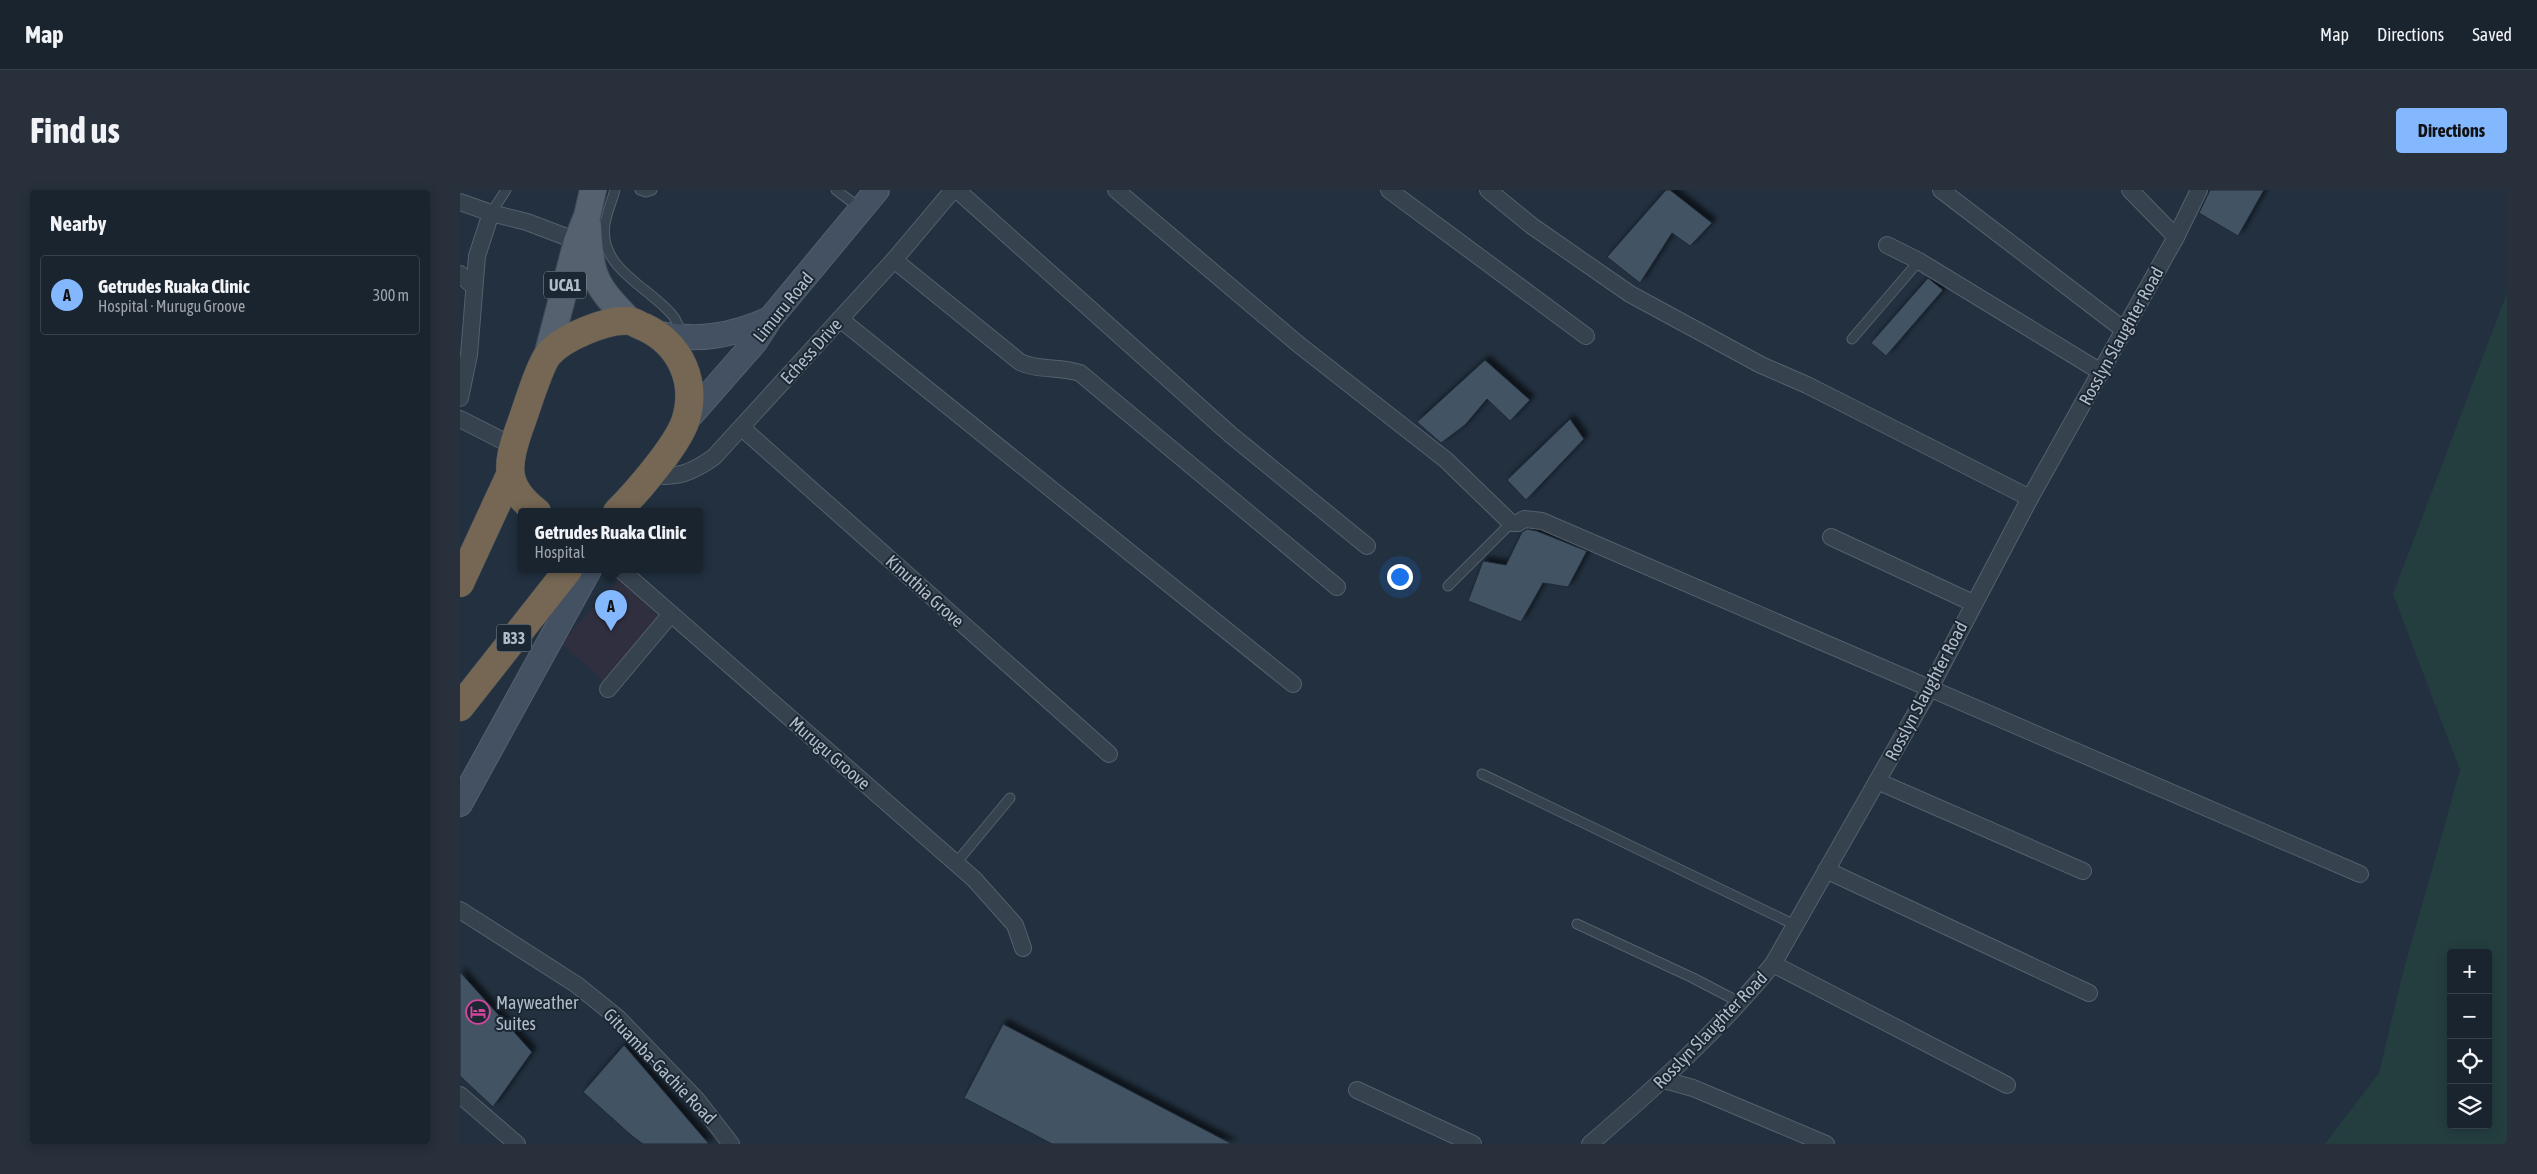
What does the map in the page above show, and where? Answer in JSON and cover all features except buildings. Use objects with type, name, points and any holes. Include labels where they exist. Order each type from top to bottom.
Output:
[{"type":"highway","points":[[460,583],[510,475],[513,446],[547,356],[573,335],[600,326],[630,321],[656,333],[678,354],[687,373],[690,395],[685,422],[676,439],[620,508]]},
{"type":"highway","points":[[510,475],[513,486],[523,502],[531,508]]},
{"type":"highway","name":"B33","points":[[460,707],[566,573]]},
{"type":"main road","name":"Limuru Road","points":[[685,422],[755,342],[770,319],[877,190]]},
{"type":"main road","name":"UCA1","points":[[547,356],[577,241],[599,200]]},
{"type":"main road","points":[[599,200],[590,262],[602,291],[630,321]]},
{"type":"main road","points":[[656,333],[685,337],[713,337],[740,333],[770,319]]},
{"type":"main road","points":[[460,804],[587,573]]},
{"type":"street","name":"Echess Drive","points":[[649,474],[661,477],[679,476],[697,469],[714,457],[894,260],[953,190]]},
{"type":"street","points":[[958,190],[1231,436],[1367,546]]},
{"type":"street","points":[[1116,190],[1298,344],[1446,460],[1511,523],[1518,523],[1524,519],[1542,521],[1929,690],[2360,874]]},
{"type":"street","points":[[1389,190],[1586,336]]},
{"type":"street","points":[[1488,190],[1532,226],[1630,294],[1761,364],[1807,385],[2030,498]]},
{"type":"street","points":[[1941,190],[2124,330]]},
{"type":"street","points":[[2130,190],[2176,237]]},
{"type":"street","name":"Rosslyn Slaughter Road","points":[[1590,1144],[1664,1080],[1740,1003],[1773,964],[1929,690],[1973,603],[2030,498],[2176,237],[2192,194]]},
{"type":"street","points":[[460,202],[491,213],[527,222],[577,241]]},
{"type":"street","points":[[460,398],[469,355],[473,286],[477,256],[491,213]]},
{"type":"street","points":[[1887,245],[1919,261],[2101,372]]},
{"type":"street","points":[[894,260],[1020,362],[1028,366],[1068,368],[1080,373],[1336,587]]},
{"type":"street","points":[[460,274],[473,286]]},
{"type":"street","points":[[840,319],[1293,684]]},
{"type":"street","points":[[460,419],[513,446]]},
{"type":"street","name":"Kinuthia Grove","points":[[742,428],[1109,754]]},
{"type":"street","points":[[1831,537],[1973,603]]},
{"type":"street","name":"Murugu Groove","points":[[624,573],[956,863],[996,902],[1015,925],[1023,948]]},
{"type":"street","points":[[608,689],[671,614]]},
{"type":"street","points":[[1877,781],[2083,871]]},
{"type":"street","points":[[1826,870],[2088,992]]},
{"type":"street","name":"Gituamba-Gachie Road","points":[[460,910],[577,985],[618,1018],[697,1100],[731,1144]]},
{"type":"street","points":[[1773,964],[2007,1085]]},
{"type":"street","points":[[1664,1080],[1693,1088],[1826,1144]]},
{"type":"street","points":[[1357,1090],[1473,1144]]},
{"type":"street","points":[[460,1095],[517,1144]]},
{"type":"lane","points":[[491,213],[506,190]]},
{"type":"lane","points":[[640,190],[646,192],[652,190]]},
{"type":"lane","points":[[836,190],[862,210]]},
{"type":"lane","points":[[599,200],[605,224],[605,234],[615,263],[630,280],[673,317],[685,337]]},
{"type":"lane","points":[[1852,339],[1919,261]]},
{"type":"lane","points":[[1448,586],[1511,523]]},
{"type":"lane","points":[[1482,774],[1795,925]]},
{"type":"lane","points":[[956,863],[1010,798]]},
{"type":"lane","points":[[1577,924],[1693,978],[1740,1003]]},
{"type":"shaded area","points":[[620,578],[661,619],[607,684],[561,643]]},
{"type":"green space","points":[[2507,293],[2507,1144],[2325,1144],[2379,1073],[2402,976],[2460,770],[2393,594]]},
{"type":"place","name":"Getrudes Ruaka Clinic","points":[[611,631]]},
{"type":"place","name":"Mayweather Suites","points":[[478,1012]]}]
